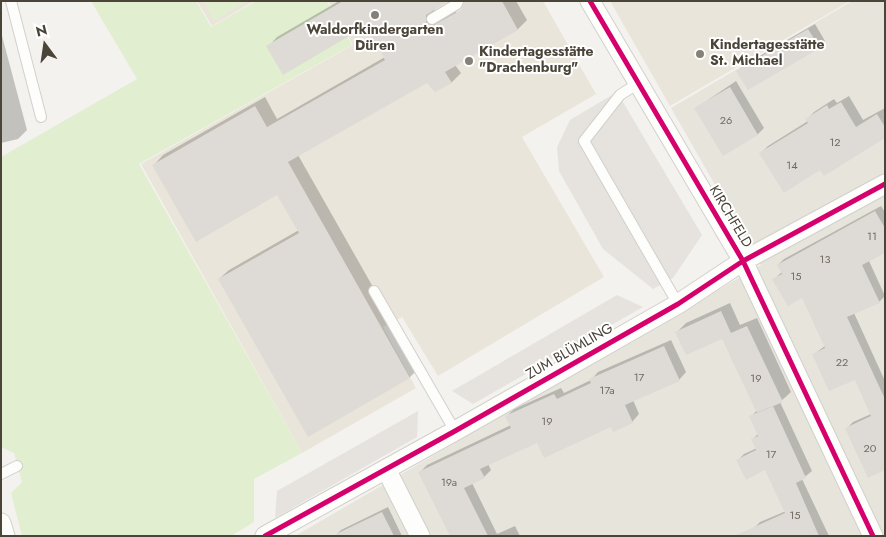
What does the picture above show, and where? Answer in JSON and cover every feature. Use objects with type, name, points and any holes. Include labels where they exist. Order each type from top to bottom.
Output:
[{"type":"street","name":"KIRCHFELD","points":[[590,1],[637,84],[744,261],[873,536]]},
{"type":"street","name":"ZUM BLÜMLING","points":[[265,536],[455,431],[678,304],[744,261],[885,184]]},
{"type":"street","points":[[386,469],[420,536]]},
{"type":"street","points":[[1,523],[4,536]]},
{"type":"lane","points":[[11,1],[42,117]]},
{"type":"lane","points":[[432,19],[457,4],[458,1]]},
{"type":"lane","points":[[637,84],[620,95],[584,141],[678,304]]},
{"type":"lane","points":[[374,291],[455,431]]},
{"type":"lane","points":[[1,474],[17,466]]},
{"type":"shaded area","points":[[197,1],[254,1],[212,26]]},
{"type":"shaded area","points":[[328,1],[543,1],[596,94],[522,137],[604,277],[438,376],[402,317],[383,327],[416,388],[302,453],[141,164],[353,45]]},
{"type":"shaded area","name":"Kindertagesstätte St. Michael","points":[[610,1],[850,1],[670,106]]},
{"type":"shaded area","points":[[852,1],[885,1],[885,536],[295,536],[761,265],[671,108]]},
{"type":"shaded area","points":[[617,92],[702,235],[673,278],[653,289],[603,249],[559,171],[557,147],[570,120]]},
{"type":"shaded area","points":[[617,295],[643,307],[473,404],[452,391]]},
{"type":"shaded area","points":[[418,411],[417,437],[275,518],[277,491]]},
{"type":"green space","points":[[91,1],[196,1],[211,27],[256,1],[327,1],[352,45],[139,164],[302,453],[254,479],[254,522],[231,536],[22,536],[11,493],[22,482],[14,453],[1,447],[1,157],[137,79]]},
{"type":"green space","points":[[203,1],[248,1],[214,21]]},
{"type":"building","points":[[343,1],[448,1],[426,15],[426,22],[432,26],[461,10],[465,1],[502,1],[518,30],[445,72],[452,83],[435,92],[427,83],[288,162],[410,378],[308,437],[218,279],[299,233],[277,195],[196,242],[152,165],[255,106],[267,127],[385,60],[366,26],[283,75],[266,46]]},
{"type":"building","points":[[808,29],[820,48],[748,90],[736,71]]},
{"type":"building","points":[[730,87],[758,135],[723,156],[694,108]]},
{"type":"building","points":[[841,102],[856,127],[877,114],[885,127],[885,138],[824,176],[820,170],[784,193],[759,153],[808,123],[805,119],[827,105],[829,109]]},
{"type":"building","points":[[875,211],[885,228],[885,253],[862,265],[880,303],[847,317],[885,399],[885,470],[868,478],[845,428],[871,416],[855,380],[829,391],[812,354],[825,348],[802,298],[788,306],[772,279],[782,274],[777,265]]},
{"type":"building","points":[[721,311],[731,333],[747,326],[783,402],[757,413],[722,339],[686,355],[675,332]]},
{"type":"building","points":[[664,346],[680,381],[625,405],[633,423],[613,432],[611,427],[544,458],[537,443],[480,469],[485,478],[464,488],[488,536],[450,536],[418,472],[511,428],[505,416],[554,394],[557,399],[591,383],[589,379]]},
{"type":"building","points":[[773,406],[806,478],[796,483],[819,536],[734,536],[785,513],[765,470],[746,480],[736,460],[756,450],[751,439],[758,436],[749,416]]},
{"type":"building","points":[[382,512],[394,536],[332,536]]},
{"type":"cycle path","points":[[590,1],[743,261],[873,536]]},
{"type":"cycle path","points":[[265,536],[455,431],[678,304],[743,261],[885,184]]},
{"type":"place","name":"Waldorfkindergarten Düren","points":[[375,15]]},
{"type":"place","name":"Kindertagesstätte St. Michael","points":[[700,54]]},
{"type":"place","name":"Kindertagesstätte \"Drachenburg\"","points":[[469,61]]}]
